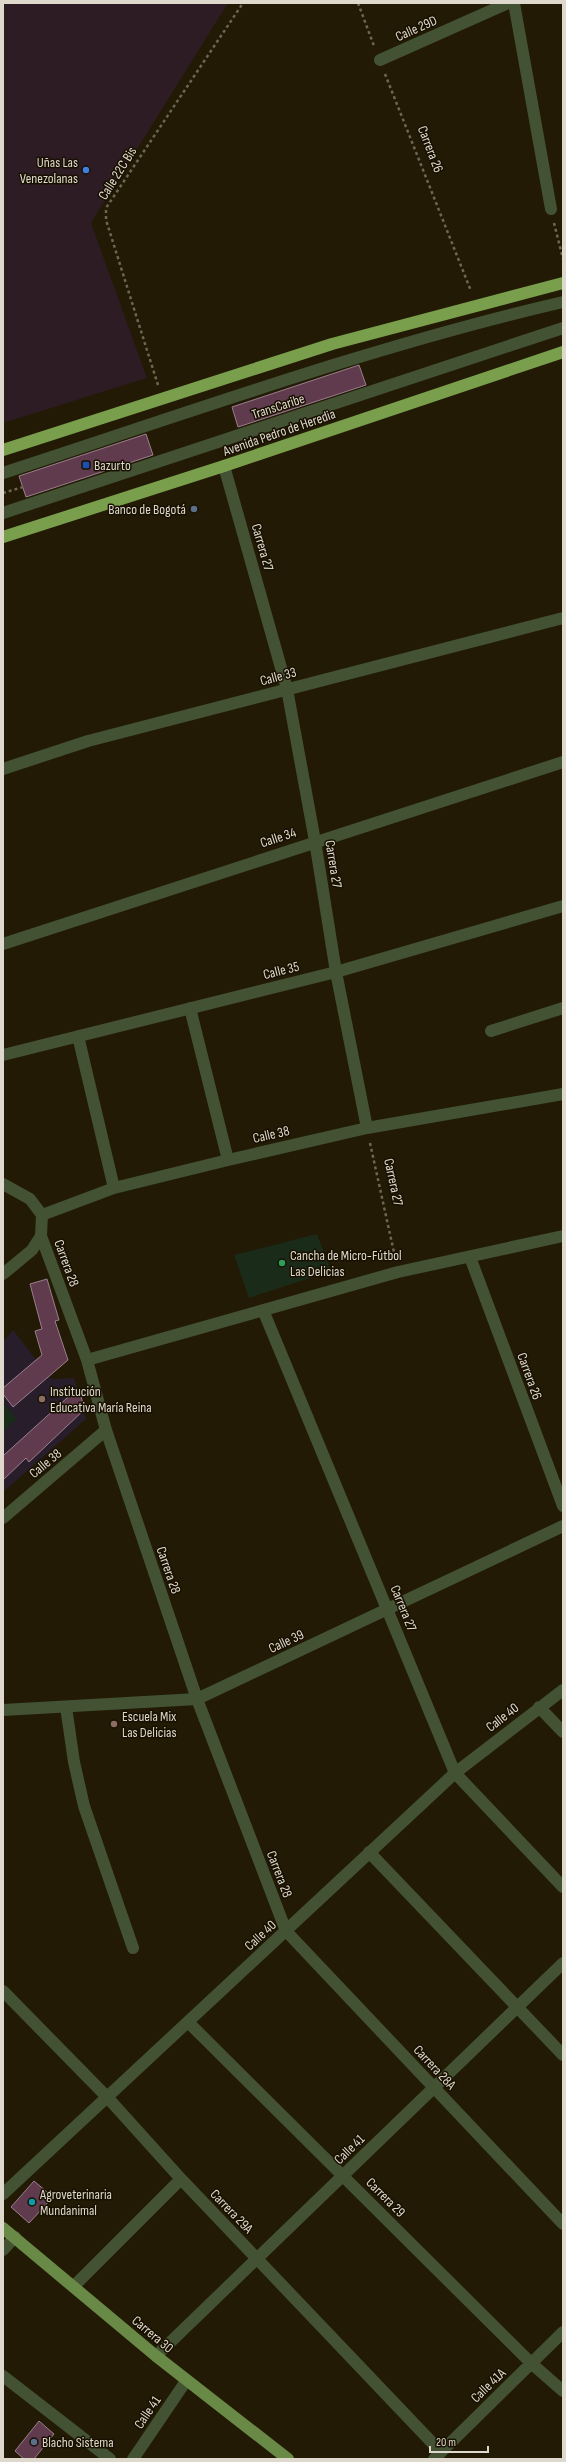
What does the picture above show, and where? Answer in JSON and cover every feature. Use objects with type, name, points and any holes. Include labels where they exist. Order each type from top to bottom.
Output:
[{"type":"highway","points":[[3,450],[332,344],[563,283]]},
{"type":"highway","name":"Avenida Pedro de Heredia","points":[[3,536],[224,466],[563,352]]},
{"type":"main road","name":"Carrera 30","points":[[3,2228],[186,2381],[288,2459]]},
{"type":"street","name":"Calle 29D","points":[[380,60],[508,3]]},
{"type":"street","points":[[514,3],[551,209]]},
{"type":"street","name":"TransCaribe","points":[[3,473],[392,347],[470,325],[563,302]]},
{"type":"street","name":"TransCaribe","points":[[3,513],[563,328]]},
{"type":"street","name":"Carrera 27","points":[[224,466],[287,689],[315,841],[336,972],[367,1128]]},
{"type":"street","name":"Calle 33","points":[[3,769],[88,741],[563,618]]},
{"type":"street","name":"Calle 34","points":[[3,944],[315,841],[563,762]]},
{"type":"street","name":"Calle 35","points":[[3,1055],[336,972],[563,906]]},
{"type":"street","points":[[190,1008],[228,1160]]},
{"type":"street","points":[[491,1031],[563,1008]]},
{"type":"street","points":[[78,1036],[114,1188]]},
{"type":"street","name":"Calle 38","points":[[42,1215],[114,1188],[228,1160],[367,1128],[563,1094]]},
{"type":"street","points":[[3,1184],[30,1199],[42,1215]]},
{"type":"street","name":"Carrera 28","points":[[42,1215],[41,1236],[87,1360],[106,1430],[197,1700],[286,1931]]},
{"type":"street","points":[[3,1274],[32,1250],[41,1236]]},
{"type":"street","points":[[87,1360],[398,1272],[563,1236]]},
{"type":"street","name":"Carrera 26","points":[[470,1257],[563,1506]]},
{"type":"street","name":"Carrera 27","points":[[263,1310],[455,1773],[563,1887]]},
{"type":"street","name":"Calle 38","points":[[3,1518],[106,1430]]},
{"type":"street","name":"Calle 39","points":[[3,1710],[197,1700],[563,1526]]},
{"type":"street","name":"Calle 40","points":[[3,2194],[189,2023],[369,1852],[455,1773],[563,1690]]},
{"type":"street","points":[[66,1707],[74,1762],[84,1806],[133,1948]]},
{"type":"street","points":[[539,1707],[563,1732]]},
{"type":"street","points":[[369,1852],[563,2055]]},
{"type":"street","name":"Carrera 28A","points":[[286,1931],[563,2224]]},
{"type":"street","name":"Calle 41","points":[[156,2356],[563,1963]]},
{"type":"street","name":"Carrera 29A","points":[[3,1991],[108,2098],[181,2179],[258,2258],[437,2455]]},
{"type":"street","name":"Carrera 29","points":[[189,2023],[531,2363],[563,2391]]},
{"type":"street","points":[[74,2286],[181,2179]]},
{"type":"street","points":[[3,2250],[15,2237]]},
{"type":"street","name":"Calle 41A","points":[[437,2455],[563,2332]]},
{"type":"street","points":[[3,2376],[110,2459]]},
{"type":"street","name":"Calle 41","points":[[133,2459],[186,2381]]},
{"type":"path","name":"Calle 22C Bis","points":[[162,399],[106,220],[106,208],[243,3]]},
{"type":"path","name":"Carrera 26","points":[[358,3],[476,306]]},
{"type":"path","points":[[551,209],[563,259]]},
{"type":"path","points":[[3,493],[23,487]]},
{"type":"path","name":"Carrera 27","points":[[367,1128],[398,1272]]},
{"type":"shaded area","points":[[3,3],[228,3],[91,223],[147,378],[3,423]]},
{"type":"shaded area","name":"Institución Educativa María Reina","points":[[13,1330],[51,1379],[74,1378],[86,1419],[3,1492],[3,1342]]},
{"type":"green space","name":"Cancha de Micro-Fútbol Las Delicias","points":[[317,1234],[331,1271],[249,1298],[234,1255]]},
{"type":"green space","points":[[3,1403],[17,1419],[3,1431]]},
{"type":"building","points":[[359,365],[366,385],[238,427],[232,407]]},
{"type":"building","name":"Bazurto","points":[[146,434],[153,455],[26,497],[19,476]]},
{"type":"building","points":[[47,1279],[59,1320],[55,1321],[68,1360],[13,1407],[3,1394],[3,1388],[42,1355],[35,1331],[42,1329],[30,1284]]},
{"type":"building","points":[[78,1388],[85,1409],[29,1462],[26,1458],[3,1480],[3,1456]]},
{"type":"building","name":"Agroveterinaria Mundanimal","points":[[34,2181],[53,2197],[29,2223],[11,2207]]},
{"type":"building","name":"Blacho Sistema","points":[[39,2421],[54,2434],[34,2459],[24,2459],[15,2451]]},
{"type":"place","name":"Uñas Las Venezolanas","points":[[86,170]]},
{"type":"place","name":"Bazurto","points":[[86,465]]},
{"type":"place","name":"Banco de Bogotá","points":[[194,509]]},
{"type":"place","name":"Cancha de Micro-Fútbol Las Delicias","points":[[282,1263]]},
{"type":"place","name":"Institución Educativa María Reina","points":[[42,1399]]},
{"type":"place","name":"Escuela Mix Las Delicias","points":[[114,1724]]},
{"type":"place","name":"Agroveterinaria Mundanimal","points":[[32,2202]]},
{"type":"place","name":"Blacho Sistema","points":[[34,2442]]}]
